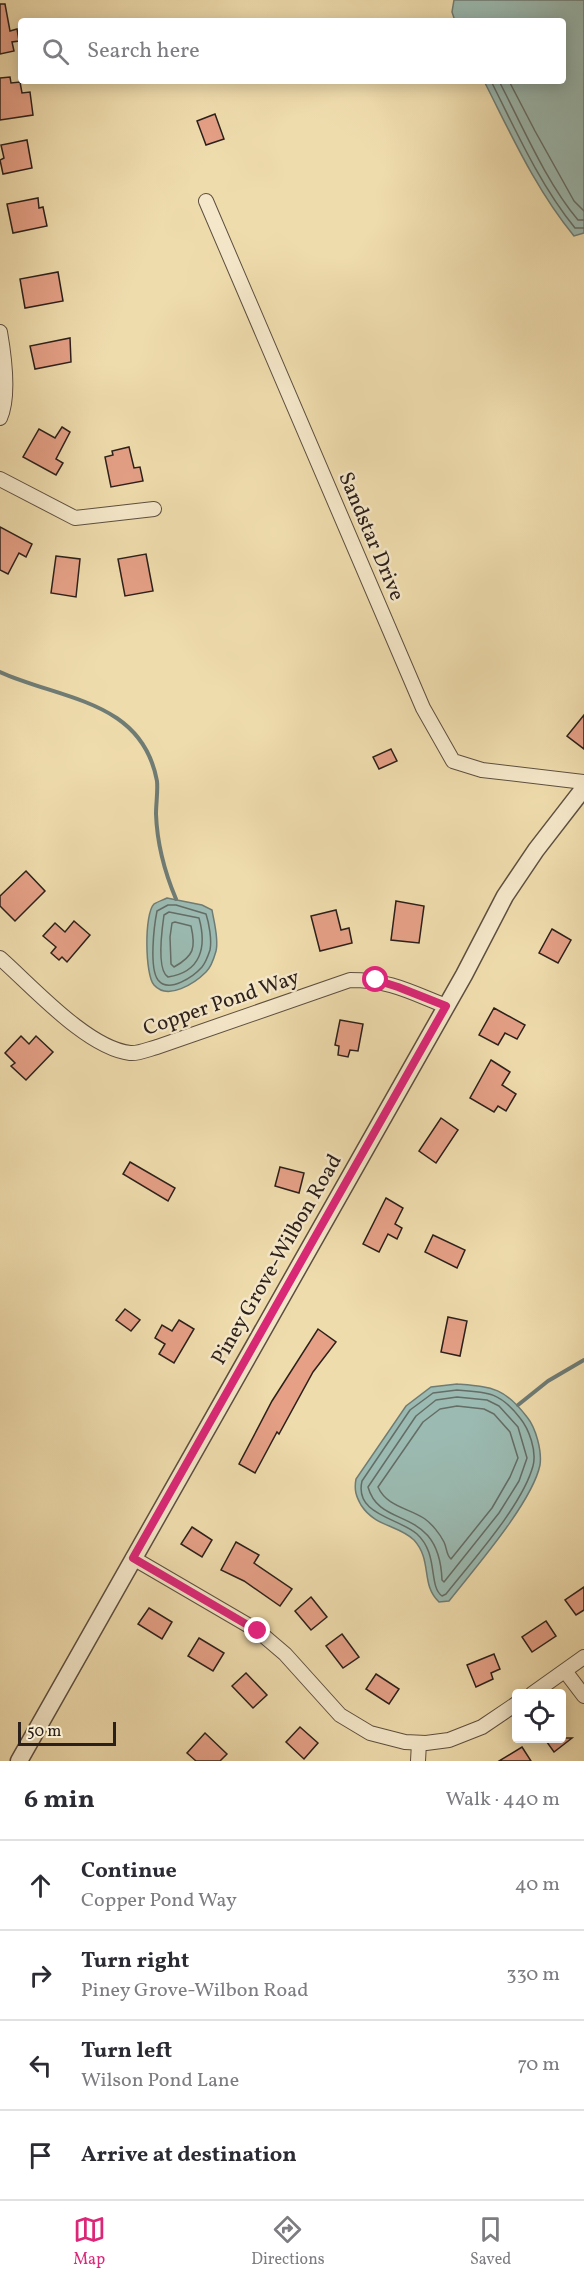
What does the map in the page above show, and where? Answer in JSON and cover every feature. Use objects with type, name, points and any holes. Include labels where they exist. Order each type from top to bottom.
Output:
[{"type":"street","name":"Sandstar Drive","points":[[207,201],[423,708],[453,761],[482,770],[584,782]]},
{"type":"street","points":[[0,332],[5,407],[0,418]]},
{"type":"street","points":[[0,479],[75,518],[154,509]]},
{"type":"street","name":"Piney Grove-Wilbon Road","points":[[19,1761],[446,1006],[505,896],[536,850],[584,788]]},
{"type":"street","name":"Copper Pond Way","points":[[0,958],[80,1029],[101,1044],[131,1053],[157,1047],[350,980],[376,980],[446,1006]]},
{"type":"street","points":[[133,1558],[258,1631],[285,1654],[327,1702],[350,1722],[381,1737],[419,1743],[449,1740],[472,1732],[512,1707]]},
{"type":"street","points":[[539,1689],[584,1657]]},
{"type":"street","points":[[565,1671],[584,1696]]},
{"type":"street","points":[[418,1761],[419,1743]]},
{"type":"water","points":[[454,0],[584,0],[584,233],[574,236],[548,200],[486,84],[566,84],[566,18],[454,18],[452,12]]},
{"type":"water","points":[[167,898],[202,905],[212,910],[217,941],[214,959],[206,972],[195,981],[174,991],[166,991],[154,985],[147,958],[147,931],[151,910],[154,904]]},
{"type":"water","points":[[457,1384],[497,1390],[519,1407],[536,1433],[540,1465],[526,1498],[501,1535],[449,1601],[439,1602],[430,1588],[420,1548],[408,1535],[380,1522],[367,1512],[358,1499],[355,1483],[406,1406],[431,1387]]},
{"type":"building","points":[[0,4],[5,4],[10,31],[17,29],[18,41],[12,42],[14,51],[0,54]]},
{"type":"building","points":[[10,77],[11,83],[20,84],[22,93],[30,92],[33,115],[0,120],[0,78]]},
{"type":"building","points":[[215,114],[224,139],[206,145],[197,121]]},
{"type":"building","points":[[27,140],[32,168],[3,174],[0,160],[4,158],[1,145]]},
{"type":"building","points":[[38,198],[39,208],[43,207],[47,226],[13,233],[7,204]]},
{"type":"building","points":[[58,272],[63,301],[25,308],[20,279]]},
{"type":"building","points":[[70,338],[71,362],[35,369],[30,346]]},
{"type":"building","points":[[62,427],[70,432],[56,459],[63,463],[56,475],[23,457],[39,429],[55,438]]},
{"type":"building","points":[[129,447],[134,468],[140,467],[143,481],[111,487],[105,457],[113,455],[112,451]]},
{"type":"building","points":[[0,527],[32,544],[26,557],[19,553],[8,574],[0,570]]},
{"type":"building","points":[[146,554],[153,591],[125,596],[118,559]]},
{"type":"building","points":[[56,556],[80,559],[76,597],[51,593]]},
{"type":"building","points":[[584,715],[584,749],[567,736]]},
{"type":"building","points":[[391,749],[397,761],[379,769],[373,757]]},
{"type":"building","points":[[26,871],[45,891],[15,921],[0,906],[0,896]]},
{"type":"building","points":[[396,901],[424,906],[419,943],[391,940]]},
{"type":"building","points":[[336,910],[341,930],[349,928],[352,943],[320,951],[311,916]]},
{"type":"building","points":[[74,921],[90,935],[67,962],[62,957],[59,960],[51,953],[56,947],[43,936],[55,923],[65,932]]},
{"type":"building","points":[[552,929],[571,940],[558,963],[539,953]]},
{"type":"building","points":[[494,1008],[525,1025],[517,1039],[505,1033],[498,1045],[479,1035]]},
{"type":"building","points":[[340,1020],[363,1024],[358,1051],[350,1050],[348,1057],[338,1055],[339,1046],[335,1045]]},
{"type":"building","points":[[21,1036],[29,1044],[36,1036],[53,1052],[26,1080],[11,1066],[15,1063],[5,1053]]},
{"type":"building","points":[[491,1060],[510,1072],[502,1085],[516,1094],[506,1111],[498,1106],[494,1112],[470,1098]]},
{"type":"building","points":[[441,1118],[458,1130],[436,1163],[419,1151]]},
{"type":"building","points":[[130,1162],[175,1188],[168,1201],[123,1174]]},
{"type":"building","points":[[280,1167],[304,1173],[299,1193],[275,1186]]},
{"type":"building","points":[[386,1198],[403,1208],[395,1224],[402,1228],[397,1239],[388,1234],[379,1252],[363,1244]]},
{"type":"building","points":[[433,1235],[465,1250],[457,1268],[425,1252]]},
{"type":"building","points":[[125,1309],[140,1320],[131,1331],[116,1320]]},
{"type":"building","points":[[448,1317],[467,1321],[460,1356],[441,1352]]},
{"type":"building","points":[[179,1320],[194,1329],[174,1363],[159,1354],[165,1344],[155,1338],[162,1325],[172,1331]]},
{"type":"building","points":[[318,1329],[336,1342],[313,1372],[255,1473],[239,1464],[272,1401]]},
{"type":"building","points":[[192,1527],[212,1540],[202,1557],[181,1544]]},
{"type":"building","points":[[236,1542],[259,1555],[254,1563],[292,1589],[280,1606],[244,1581],[221,1570]]},
{"type":"building","points":[[584,1587],[584,1610],[576,1615],[565,1600]]},
{"type":"building","points":[[311,1597],[327,1617],[311,1630],[295,1611]]},
{"type":"building","points":[[149,1608],[172,1622],[162,1639],[138,1624]]},
{"type":"building","points":[[546,1621],[556,1636],[532,1652],[522,1637]]},
{"type":"building","points":[[342,1634],[359,1657],[343,1668],[326,1646]]},
{"type":"building","points":[[199,1638],[224,1653],[213,1671],[188,1656]]},
{"type":"building","points":[[494,1654],[500,1669],[491,1673],[493,1679],[476,1687],[467,1665]]},
{"type":"building","points":[[246,1673],[267,1695],[253,1708],[232,1686]]},
{"type":"building","points":[[376,1674],[399,1689],[389,1704],[366,1689]]},
{"type":"building","points":[[300,1727],[318,1743],[304,1759],[286,1742]]},
{"type":"building","points":[[205,1733],[227,1754],[220,1761],[196,1761],[187,1753]]},
{"type":"building","points":[[548,1743],[566,1743],[554,1752]]},
{"type":"building","points":[[522,1747],[531,1761],[499,1761]]},
{"type":"waterway","points":[[0,672],[96,707],[117,718],[135,734],[148,754],[157,781],[158,835],[165,868],[176,899]]},
{"type":"waterway","points":[[518,1405],[548,1381],[584,1360]]},
{"type":"route","points":[[258,1631],[133,1558],[446,1006],[376,980]]}]
